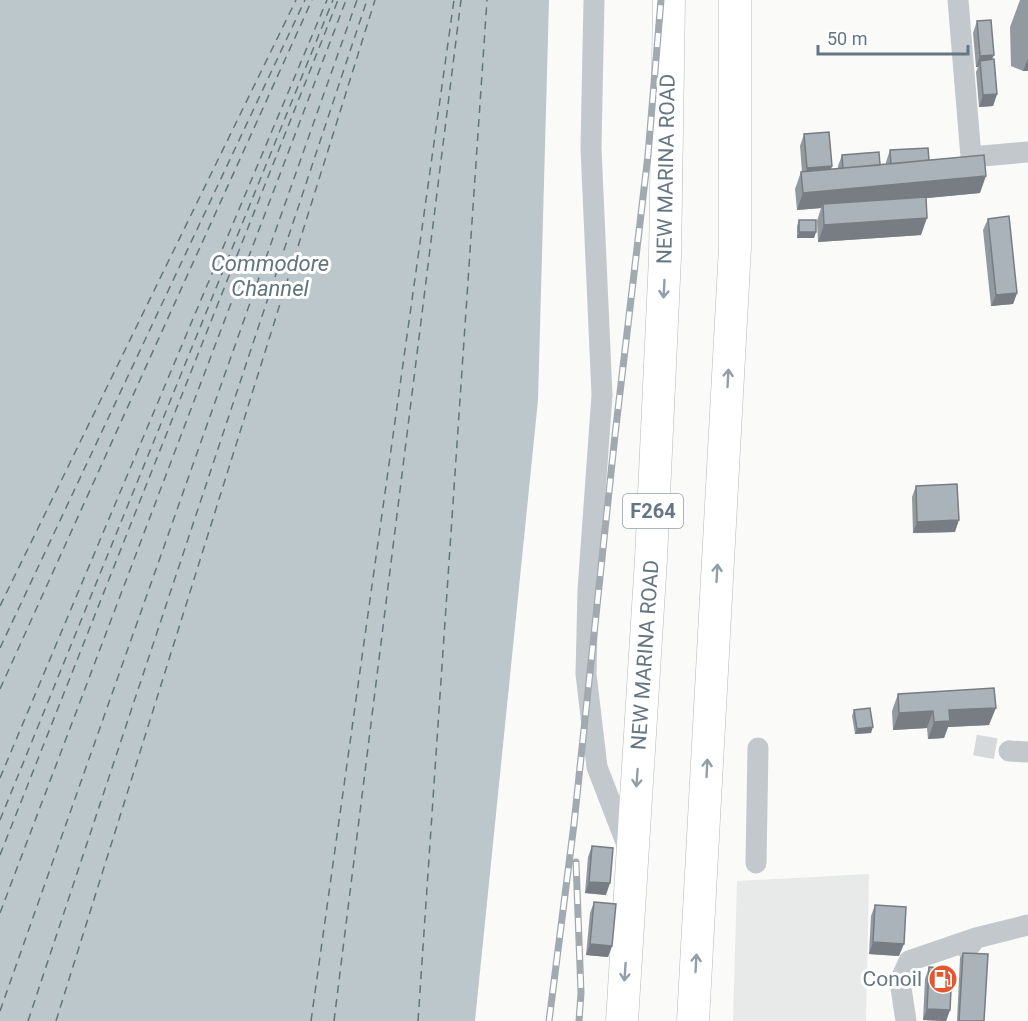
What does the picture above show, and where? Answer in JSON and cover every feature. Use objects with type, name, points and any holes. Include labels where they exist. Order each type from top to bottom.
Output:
[{"type":"highway","name":"NEW MARINA ROAD","points":[[622,1021],[651,559],[664,269],[669,0]]},
{"type":"highway","points":[[735,0],[735,248]]},
{"type":"highway","points":[[693,1021],[735,248],[755,0]]},
{"type":"lane","points":[[594,0],[591,183],[602,395],[588,590],[586,674],[597,767],[632,860]]},
{"type":"lane","points":[[958,0],[971,157],[1028,152]]},
{"type":"lane","points":[[756,863],[758,748]]},
{"type":"lane","points":[[906,1021],[900,981],[909,961],[976,938],[1028,925]]},
{"type":"lane","points":[[967,959],[967,949],[976,938]]},
{"type":"shaded area","points":[[869,874],[866,1021],[733,1021],[737,881]]},
{"type":"water","name":"Commodore Channel","points":[[0,0],[549,0],[538,400],[475,1021],[0,1021]]},
{"type":"building","points":[[991,20],[994,55],[980,56],[977,21]]},
{"type":"building","points":[[994,59],[997,94],[983,95],[980,61]]},
{"type":"building","points":[[829,132],[832,166],[807,168],[804,134]]},
{"type":"building","points":[[928,148],[929,160],[891,164],[890,150]]},
{"type":"building","points":[[879,152],[880,165],[843,168],[842,155]]},
{"type":"building","points":[[984,155],[986,176],[803,193],[801,172]]},
{"type":"building","points":[[926,197],[927,218],[824,225],[823,204]]},
{"type":"building","points":[[1009,216],[1017,293],[996,295],[988,219]]},
{"type":"building","points":[[799,220],[816,220],[816,232],[799,232]]},
{"type":"building","points":[[957,484],[959,520],[917,522],[916,486]]},
{"type":"building","points":[[994,688],[996,708],[949,710],[950,721],[934,722],[933,711],[899,713],[898,694]]},
{"type":"building","points":[[870,708],[873,727],[857,729],[854,710]]},
{"type":"building","points":[[592,846],[613,848],[610,883],[589,882]]},
{"type":"building","points":[[594,902],[616,904],[612,946],[590,944]]},
{"type":"building","points":[[875,905],[906,907],[904,944],[873,942]]},
{"type":"building","points":[[963,953],[988,954],[984,1021],[959,1021]]},
{"type":"building","points":[[929,967],[952,969],[950,1010],[927,1009]]},
{"type":"ferry route","points":[[0,606],[296,0]]},
{"type":"ferry route","points":[[0,648],[305,0]]},
{"type":"ferry route","points":[[0,689],[312,0]]},
{"type":"ferry route","points":[[0,778],[327,0]]},
{"type":"ferry route","points":[[0,820],[333,0]]},
{"type":"ferry route","points":[[0,855],[338,0]]},
{"type":"ferry route","points":[[0,913],[346,0]]},
{"type":"ferry route","points":[[0,1011],[357,0]]},
{"type":"ferry route","points":[[28,1021],[367,0]]},
{"type":"ferry route","points":[[56,1021],[375,0]]},
{"type":"ferry route","points":[[311,1021],[454,0]]},
{"type":"ferry route","points":[[334,1021],[461,0]]},
{"type":"ferry route","points":[[418,1021],[487,0]]},
{"type":"tunnel","points":[[975,745],[1009,751]]},
{"type":"railway","points":[[549,1021],[574,824],[615,435],[648,155],[661,0]]},
{"type":"railway","points":[[576,862],[581,993],[579,1021]]},
{"type":"place","name":"Conoil","points":[[943,979]]}]
